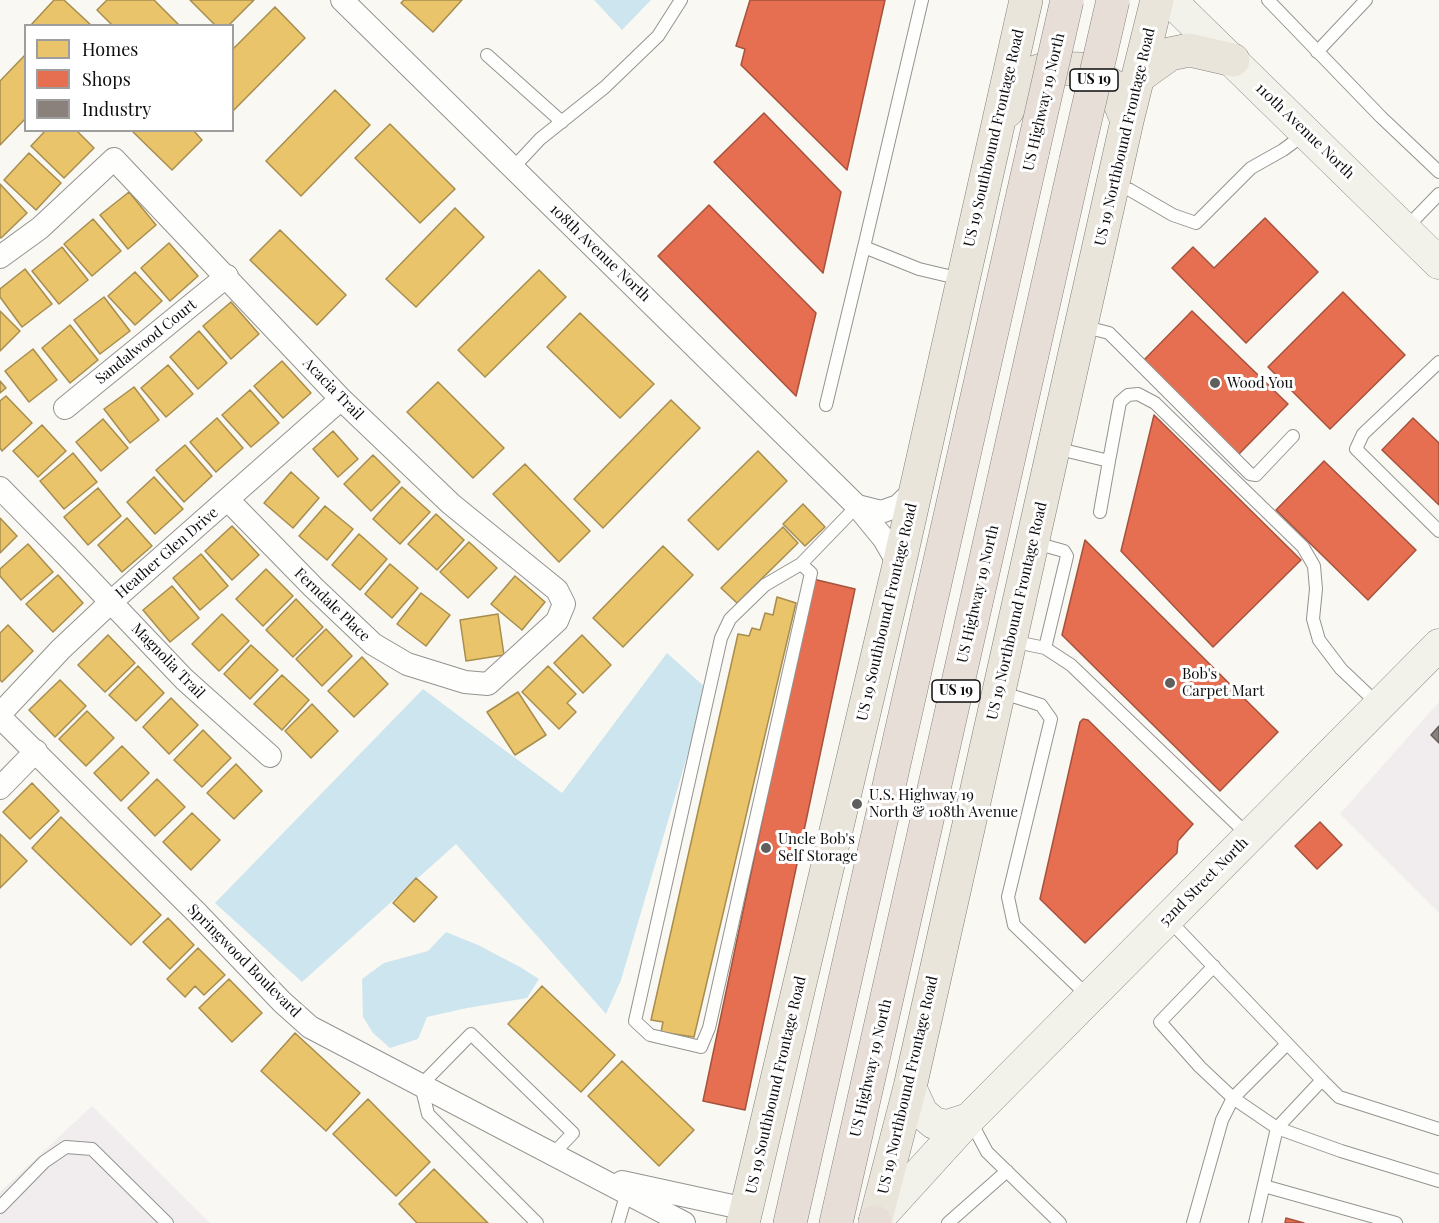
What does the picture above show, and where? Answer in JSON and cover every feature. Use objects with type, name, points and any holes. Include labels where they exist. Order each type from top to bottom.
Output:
[{"type":"highway","name":"US Highway 19 North","points":[[790,1223],[1067,0]]},
{"type":"highway","name":"US Highway 19 North","points":[[836,1223],[1113,0]]},
{"type":"highway","points":[[784,1223],[803,1166]]},
{"type":"main road","points":[[1131,0],[1136,11],[1138,77]]},
{"type":"main road","name":"US 19 Northbound Frontage Road","points":[[875,1223],[910,1087],[1112,187],[1157,0]]},
{"type":"main road","name":"US 19 Southbound Frontage Road","points":[[745,1216],[899,565],[994,136],[1028,7]]},
{"type":"main road","points":[[1138,77],[1170,54],[1189,50],[1233,60]]},
{"type":"main road","points":[[994,136],[1018,91],[1034,73],[1048,68],[1082,69],[1113,86],[1127,122]]},
{"type":"street","name":"108th Avenue North","points":[[342,0],[857,506],[884,539],[899,565]]},
{"type":"street","name":"110th Avenue North","points":[[1170,0],[1439,262]]},
{"type":"street","name":"Acacia Trail","points":[[0,257],[40,228],[114,159],[341,399],[451,504],[557,590],[564,604]]},
{"type":"street","name":"Sandalwood Court","points":[[65,408],[227,276]]},
{"type":"street","name":"Heather Glen Drive","points":[[0,716],[61,649],[111,602],[341,399]]},
{"type":"street","name":"Magnolia Trail","points":[[0,488],[184,679],[270,756]]},
{"type":"street","points":[[857,506],[881,512],[898,506],[915,490]]},
{"type":"street","name":"Ferndale Place","points":[[228,500],[313,587],[373,644],[407,664],[465,682],[488,684],[557,621],[564,604]]},
{"type":"street","name":"52nd Street North","points":[[875,1223],[969,1119],[1439,645]]},
{"type":"street","name":"Springwood Boulevard","points":[[0,716],[197,913],[282,1002],[310,1027],[684,1223]]},
{"type":"street","points":[[0,788],[36,751]]},
{"type":"street","points":[[910,1087],[922,1113],[934,1124],[947,1126],[969,1119]]},
{"type":"street","name":"Springwood Boulevard","points":[[598,1176],[745,1216]]},
{"type":"lane","points":[[513,168],[540,139],[605,87],[658,36],[681,0]]},
{"type":"lane","points":[[826,405],[922,0]]},
{"type":"lane","points":[[1268,0],[1317,52],[1439,172]]},
{"type":"lane","points":[[1317,52],[1366,0]]},
{"type":"lane","points":[[488,55],[562,122]]},
{"type":"lane","points":[[1112,187],[1130,190],[1173,215],[1196,223],[1251,168],[1307,133]]},
{"type":"lane","points":[[1405,229],[1439,194]]},
{"type":"lane","points":[[864,247],[919,269],[962,280]]},
{"type":"lane","points":[[1081,326],[1109,333],[1250,474],[1256,475],[1293,436]]},
{"type":"lane","points":[[1439,362],[1363,434],[1356,449],[1439,531]]},
{"type":"lane","points":[[1100,512],[1120,402],[1128,394],[1138,394],[1155,403],[1303,547],[1314,566],[1316,589],[1313,619],[1319,640],[1341,669],[1379,705]]},
{"type":"lane","points":[[1053,448],[1109,461]]},
{"type":"lane","points":[[801,564],[811,573],[709,1028],[701,1047],[650,1035],[635,1021],[721,638],[730,620],[765,585],[801,564],[857,506]]},
{"type":"lane","points":[[1032,542],[1064,551],[1067,556],[1045,648]]},
{"type":"lane","points":[[1010,641],[1045,648],[1071,665],[1250,837]]},
{"type":"lane","points":[[999,691],[1041,705],[1051,719],[1008,897],[1014,925],[1090,998]]},
{"type":"lane","points":[[1168,919],[1339,1097],[1439,1130]]},
{"type":"lane","points":[[1214,966],[1160,1022],[1200,1067],[1233,1098],[1278,1128],[1341,1151],[1439,1181]]},
{"type":"lane","points":[[537,1223],[428,1114],[421,1085],[471,1034],[573,1133],[553,1154]]},
{"type":"lane","points":[[1193,1223],[1222,1120],[1233,1098],[1287,1044]]},
{"type":"lane","points":[[1255,1223],[1278,1128],[1322,1080]]},
{"type":"lane","points":[[969,1119],[987,1152],[1060,1223]]},
{"type":"lane","points":[[0,1207],[44,1162],[66,1147],[92,1149],[167,1223]]},
{"type":"lane","points":[[948,1223],[1007,1171]]},
{"type":"lane","points":[[1264,1186],[1396,1223]]},
{"type":"lane","points":[[618,1223],[627,1192]]},
{"type":"shaded area","points":[[1439,702],[1439,913],[1340,814]]},
{"type":"shaded area","points":[[92,1106],[210,1223],[0,1223],[0,1192]]},
{"type":"water","points":[[594,0],[651,0],[622,30]]},
{"type":"water","points":[[667,653],[707,689],[621,980],[606,1014],[456,844],[302,982],[215,903],[423,689],[562,793]]},
{"type":"water","points":[[446,932],[478,945],[539,979],[527,998],[427,1017],[418,1039],[390,1048],[373,1033],[363,1017],[362,979],[384,963],[428,951]]},
{"type":"building: Homes","points":[[54,0],[64,0],[90,24],[32,24]]},
{"type":"building: Homes","points":[[107,0],[154,0],[178,24],[111,24],[97,10]]},
{"type":"building: Homes","points":[[190,0],[254,0],[230,24],[214,24]]},
{"type":"building: Homes","points":[[404,0],[462,0],[433,32],[401,3]]},
{"type":"building: Homes","points":[[275,7],[305,38],[234,110],[234,48]]},
{"type":"building: Homes","points":[[24,56],[24,120],[0,145],[0,81]]},
{"type":"building: Homes","points":[[335,90],[370,125],[301,196],[266,161]]},
{"type":"building: Homes","points":[[390,124],[455,189],[420,223],[355,158]]},
{"type":"building: Homes","points":[[44,132],[78,132],[94,148],[64,178],[31,146]]},
{"type":"building: Homes","points":[[133,132],[195,132],[202,140],[172,170]]},
{"type":"building: Homes","points":[[29,153],[61,183],[36,210],[4,180]]},
{"type":"building: Homes","points":[[0,184],[27,213],[1,238],[0,237]]},
{"type":"building: Homes","points":[[129,192],[156,225],[128,249],[100,215]]},
{"type":"building: Homes","points":[[455,208],[484,237],[416,307],[386,279]]},
{"type":"building: Homes","points":[[93,219],[121,251],[92,276],[64,244]]},
{"type":"building: Homes","points":[[280,230],[346,295],[317,325],[250,260]]},
{"type":"building: Homes","points":[[169,243],[198,276],[170,301],[141,268]]},
{"type":"building: Homes","points":[[62,247],[88,280],[59,304],[32,271]]},
{"type":"building: Homes","points":[[25,269],[52,304],[22,327],[0,297],[0,289]]},
{"type":"building: Homes","points":[[539,270],[566,297],[485,377],[458,350]]},
{"type":"building: Homes","points":[[135,272],[162,301],[135,325],[108,296]]},
{"type":"building: Homes","points":[[104,297],[130,331],[100,354],[74,320]]},
{"type":"building: Homes","points":[[231,302],[259,334],[231,359],[203,326]]},
{"type":"building: Homes","points":[[0,311],[20,331],[0,351]]},
{"type":"building: Homes","points":[[580,313],[654,384],[620,418],[547,347]]},
{"type":"building: Homes","points":[[70,325],[98,360],[70,383],[42,348]]},
{"type":"building: Homes","points":[[199,331],[227,363],[198,389],[170,357]]},
{"type":"building: Homes","points":[[33,349],[57,380],[29,402],[5,371]]},
{"type":"building: Homes","points":[[282,361],[311,393],[283,418],[254,386]]},
{"type":"building: Homes","points":[[168,365],[193,394],[166,417],[141,388]]},
{"type":"building: Homes","points":[[0,381],[6,388],[0,393]]},
{"type":"building: Homes","points":[[438,382],[504,448],[473,478],[407,412]]},
{"type":"building: Homes","points":[[134,387],[159,420],[130,443],[104,409]]},
{"type":"building: Homes","points":[[250,390],[279,423],[251,447],[222,415]]},
{"type":"building: Homes","points":[[6,396],[32,423],[2,451],[0,448],[0,401]]},
{"type":"building: Homes","points":[[671,400],[700,428],[603,528],[574,499]]},
{"type":"building: Homes","points":[[217,418],[243,448],[216,472],[190,442]]},
{"type":"building: Homes","points":[[103,419],[128,448],[101,471],[76,442]]},
{"type":"building: Homes","points":[[42,425],[66,451],[38,477],[13,451]]},
{"type":"building: Homes","points":[[333,431],[358,459],[338,477],[313,449]]},
{"type":"building: Homes","points":[[185,445],[212,476],[184,502],[156,470]]},
{"type":"building: Homes","points":[[758,451],[787,481],[718,550],[688,520]]},
{"type":"building: Homes","points":[[73,453],[97,482],[64,509],[40,481]]},
{"type":"building: Homes","points":[[373,455],[400,482],[371,511],[344,484]]},
{"type":"building: Homes","points":[[525,464],[590,531],[559,562],[493,494]]},
{"type":"building: Homes","points":[[291,472],[319,498],[293,528],[264,503]]},
{"type":"building: Homes","points":[[154,477],[183,509],[155,534],[127,502]]},
{"type":"building: Homes","points":[[402,487],[430,512],[400,544],[373,519]]},
{"type":"building: Homes","points":[[98,488],[121,516],[88,545],[64,517]]},
{"type":"building: Homes","points":[[803,504],[825,527],[805,546],[783,524]]},
{"type":"building: Homes","points":[[325,506],[353,529],[327,560],[299,536]]},
{"type":"building: Homes","points":[[436,514],[464,540],[437,570],[408,544]]},
{"type":"building: Homes","points":[[0,518],[17,536],[0,553]]},
{"type":"building: Homes","points":[[127,518],[152,546],[122,572],[98,545]]},
{"type":"building: Homes","points":[[232,526],[259,555],[232,580],[205,551]]},
{"type":"building: Homes","points":[[783,527],[798,543],[737,603],[721,588]]},
{"type":"building: Homes","points":[[359,534],[387,559],[360,590],[332,565]]},
{"type":"building: Homes","points":[[469,542],[497,568],[468,598],[440,572]]},
{"type":"building: Homes","points":[[28,544],[53,572],[21,600],[0,576],[0,569]]},
{"type":"building: Homes","points":[[663,546],[693,575],[623,647],[593,618]]},
{"type":"building: Homes","points":[[201,554],[228,586],[200,610],[173,578]]},
{"type":"building: Homes","points":[[390,564],[418,588],[392,618],[365,594]]},
{"type":"building: Homes","points":[[266,569],[293,596],[263,626],[236,599]]},
{"type":"building: Homes","points":[[58,575],[83,603],[53,632],[26,604]]},
{"type":"building: Homes","points":[[515,576],[545,602],[522,630],[491,604]]},
{"type":"building: Homes","points":[[172,586],[199,618],[170,642],[143,610]]},
{"type":"building: Homes","points":[[421,593],[450,615],[426,646],[397,624]]},
{"type":"building: Homes","points":[[777,597],[796,603],[694,1037],[661,1032],[663,1022],[651,1020],[738,634],[749,636],[752,628],[760,630],[765,613],[773,615]]},
{"type":"building: Homes","points":[[296,599],[323,627],[293,657],[266,630]]},
{"type":"building: Homes","points":[[222,614],[249,641],[219,671],[192,644]]},
{"type":"building: Homes","points":[[498,614],[504,655],[466,661],[460,620]]},
{"type":"building: Homes","points":[[8,625],[33,651],[2,682],[0,680],[0,633]]},
{"type":"building: Homes","points":[[326,629],[352,656],[322,686],[296,659]]},
{"type":"building: Homes","points":[[108,635],[135,663],[105,692],[78,665]]},
{"type":"building: Homes","points":[[582,635],[611,665],[583,693],[554,663]]},
{"type":"building: Homes","points":[[251,645],[278,670],[250,699],[224,674]]},
{"type":"building: Homes","points":[[362,657],[388,684],[354,717],[328,691]]},
{"type":"building: Homes","points":[[138,666],[164,693],[136,721],[109,695]]},
{"type":"building: Homes","points":[[548,666],[576,694],[567,703],[576,712],[559,729],[522,692]]},
{"type":"building: Homes","points":[[282,675],[309,700],[282,730],[254,704]]},
{"type":"building: Homes","points":[[60,680],[86,706],[55,737],[29,710]]},
{"type":"building: Homes","points":[[518,692],[546,735],[515,755],[487,712]]},
{"type":"building: Homes","points":[[171,698],[198,725],[169,754],[143,727]]},
{"type":"building: Homes","points":[[312,704],[338,731],[311,758],[285,731]]},
{"type":"building: Homes","points":[[87,711],[114,738],[86,766],[59,739]]},
{"type":"building: Homes","points":[[203,730],[231,758],[202,787],[174,760]]},
{"type":"building: Homes","points":[[122,746],[149,773],[121,801],[94,773]]},
{"type":"building: Homes","points":[[236,764],[262,791],[234,819],[207,793]]},
{"type":"building: Homes","points":[[157,779],[185,807],[155,836],[128,808]]},
{"type":"building: Homes","points":[[32,783],[59,811],[30,839],[3,812]]},
{"type":"building: Homes","points":[[192,813],[220,840],[191,870],[163,842]]},
{"type":"building: Homes","points":[[61,817],[161,915],[131,945],[32,848]]},
{"type":"building: Homes","points":[[0,834],[27,861],[0,888]]},
{"type":"building: Homes","points":[[416,878],[437,897],[414,922],[393,903]]},
{"type":"building: Homes","points":[[168,918],[194,945],[170,969],[143,942]]},
{"type":"building: Homes","points":[[198,948],[225,975],[204,995],[195,986],[185,997],[167,979]]},
{"type":"building: Homes","points":[[229,979],[262,1013],[232,1042],[199,1008]]},
{"type":"building: Homes","points":[[542,986],[615,1055],[581,1092],[508,1024]]},
{"type":"building: Homes","points":[[295,1033],[360,1093],[326,1131],[261,1071]]},
{"type":"building: Homes","points":[[622,1061],[694,1130],[659,1166],[588,1096]]},
{"type":"building: Homes","points":[[368,1099],[430,1162],[396,1196],[333,1134]]},
{"type":"building: Homes","points":[[434,1169],[488,1223],[417,1223],[399,1204]]},
{"type":"building: Shops","points":[[750,0],[885,0],[847,170],[741,65],[745,49],[736,46]]},
{"type":"building: Shops","points":[[764,113],[841,192],[823,273],[714,162]]},
{"type":"building: Shops","points":[[709,205],[816,313],[796,396],[658,256]]},
{"type":"building: Shops","points":[[1265,218],[1318,272],[1246,343],[1172,268],[1193,247],[1214,268]]},
{"type":"building: Shops","points":[[1343,292],[1405,355],[1330,429],[1268,367]]},
{"type":"building: Shops","name":"Wood You","points":[[1192,311],[1288,404],[1238,455],[1142,362]]},
{"type":"building: Shops","points":[[1154,415],[1301,560],[1213,647],[1121,551]]},
{"type":"building: Shops","points":[[1413,418],[1439,443],[1439,505],[1382,450]]},
{"type":"building: Shops","points":[[1324,461],[1416,550],[1368,600],[1276,510]]},
{"type":"building: Shops","name":"Bob's Carpet Mart","points":[[1085,540],[1278,732],[1220,791],[1062,635]]},
{"type":"building: Shops","points":[[813,579],[855,589],[745,1110],[703,1101]]},
{"type":"building: Shops","points":[[1083,719],[1088,720],[1193,824],[1178,841],[1177,853],[1085,943],[1040,899],[1080,722]]},
{"type":"building: Shops","points":[[1320,822],[1342,845],[1317,869],[1295,846]]},
{"type":"building: Shops","points":[[1286,1218],[1304,1223],[1285,1223]]},
{"type":"building: Industry","points":[[1439,726],[1439,743],[1431,735]]},
{"type":"place","name":"Wood You","points":[[1215,383]]},
{"type":"place","name":"Bob's Carpet Mart","points":[[1170,683]]},
{"type":"place","name":"U.S. Highway 19 North & 108th Avenue","points":[[857,804]]},
{"type":"place","name":"Uncle Bob's Self Storage","points":[[766,848]]}]
